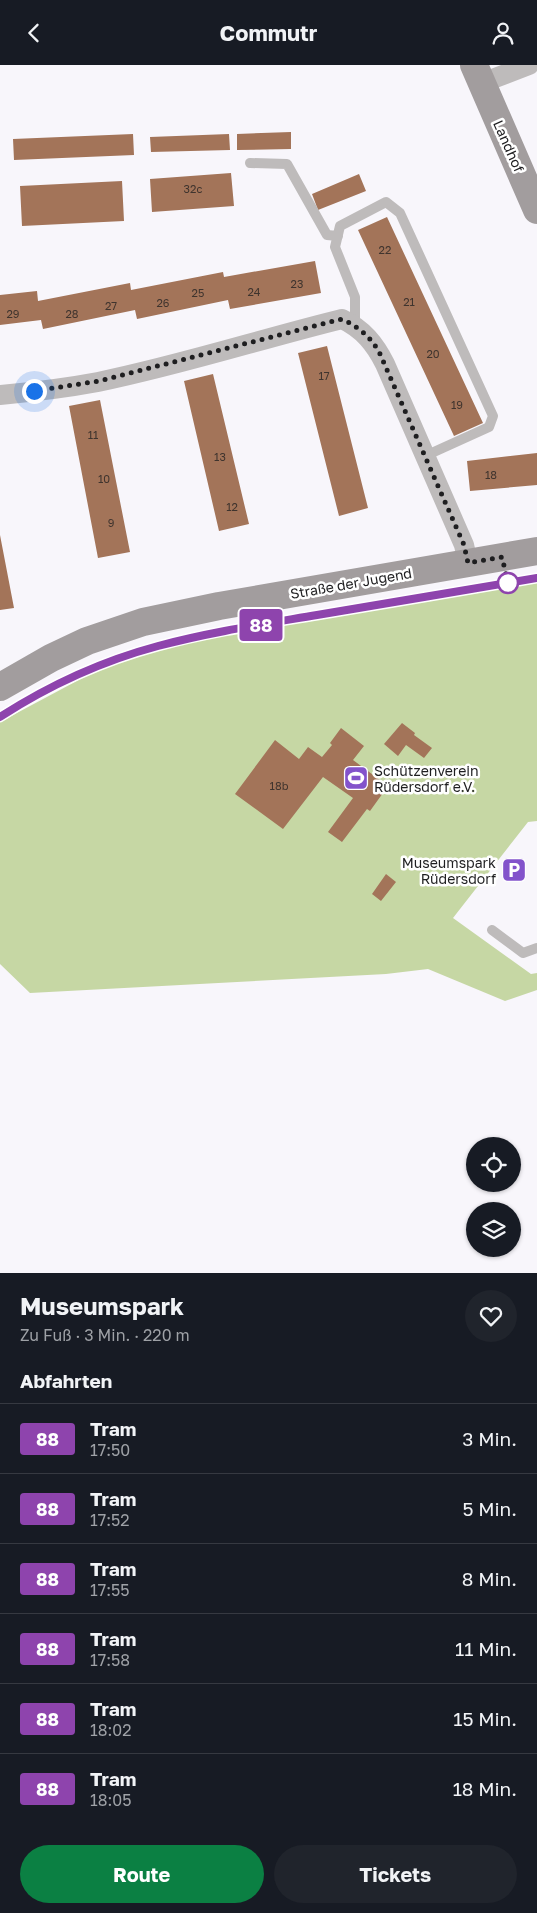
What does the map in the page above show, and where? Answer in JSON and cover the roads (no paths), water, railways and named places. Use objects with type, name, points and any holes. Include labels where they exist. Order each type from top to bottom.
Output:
[{"type":"street","name":"Landhof","points":[[529,65],[478,74],[537,210]]},
{"type":"street","points":[[0,395],[99,381],[206,356],[342,319],[355,325],[375,344],[464,545],[468,563]]},
{"type":"street","name":"Straße der Jugend","points":[[0,687],[78,645],[143,622],[219,606],[537,551]]},
{"type":"lane","points":[[250,163],[287,164],[327,235],[338,236]]},
{"type":"lane","points":[[355,325],[355,297],[335,247],[340,226],[386,202],[400,213],[493,416],[489,427],[425,456]]},
{"type":"lane","points":[[492,930],[523,953],[537,948]]},
{"type":"tram line","points":[[0,717],[58,684],[102,664],[156,646],[243,628],[537,578]]},
{"type":"tram line","name":"88","points":[[0,717],[38,694],[71,678],[120,657],[156,646],[232,630],[537,578]]},
{"type":"place","name":"Schützenverein Rüdersdorf e.V.","points":[[356,778]]},
{"type":"place","name":"Museumspark Rüdersdorf","points":[[514,870]]}]
